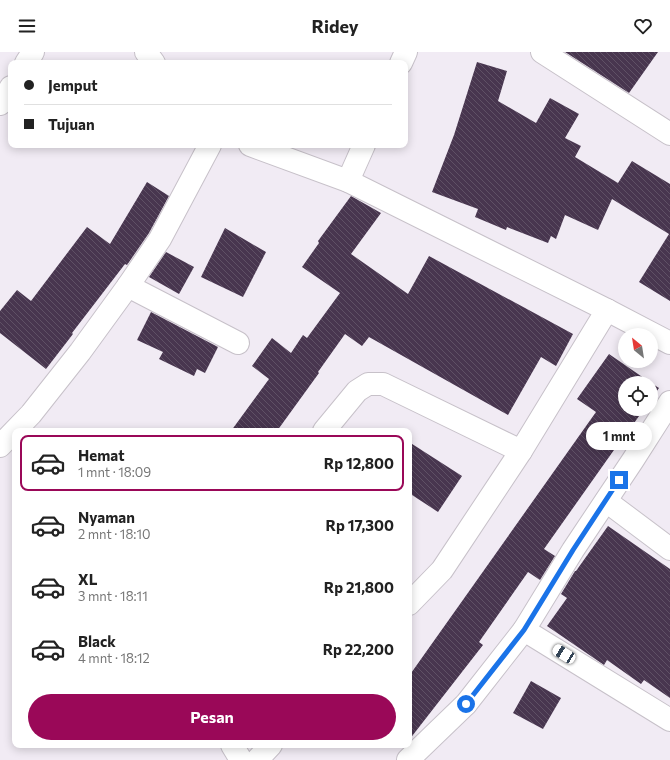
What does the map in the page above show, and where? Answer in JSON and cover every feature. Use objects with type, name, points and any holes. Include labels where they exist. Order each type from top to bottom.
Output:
[{"type":"street","points":[[542,52],[670,134]]},
{"type":"street","points":[[0,104],[8,92]]},
{"type":"street","points":[[17,428],[31,414],[80,352],[128,286],[160,239],[208,148]]},
{"type":"street","points":[[258,148],[348,181],[670,343]]},
{"type":"street","points":[[348,181],[363,148]]},
{"type":"street","points":[[128,286],[238,343]]},
{"type":"street","points":[[412,601],[442,570],[521,451],[607,310]]},
{"type":"street","points":[[326,428],[357,391],[368,384],[383,384],[521,451]]},
{"type":"street","points":[[408,760],[466,704],[524,630],[573,550],[670,402]]},
{"type":"street","points":[[0,446],[12,434]]},
{"type":"street","points":[[606,501],[670,549]]},
{"type":"street","points":[[524,630],[670,720]]},
{"type":"street","points":[[234,748],[241,760]]},
{"type":"street","points":[[257,760],[268,748]]},
{"type":"building","points":[[565,52],[658,52],[629,93]]},
{"type":"building","points":[[477,62],[507,71],[498,101],[536,123],[550,98],[579,114],[565,138],[581,146],[575,157],[618,183],[632,161],[670,184],[670,301],[639,282],[669,234],[612,199],[598,230],[565,215],[556,239],[551,236],[548,243],[507,227],[506,230],[475,217],[478,209],[432,192],[454,135]]},
{"type":"building","points":[[147,182],[169,196],[149,233],[127,265],[125,264],[46,369],[0,333],[0,311],[17,290],[31,301],[87,227],[110,244]]},
{"type":"building","points":[[351,196],[381,213],[351,254],[408,294],[429,256],[573,334],[556,366],[541,357],[508,415],[369,337],[362,346],[345,334],[279,428],[233,428],[269,379],[252,366],[272,338],[291,353],[303,335],[307,338],[340,293],[302,267],[319,243],[318,241]]},
{"type":"building","points":[[225,228],[266,252],[243,297],[201,277]]},
{"type":"building","points":[[166,252],[194,267],[179,294],[149,277]]},
{"type":"building","points":[[151,312],[218,347],[205,373],[197,369],[194,376],[159,359],[163,352],[137,340]]},
{"type":"building","points":[[609,354],[618,360],[618,368],[629,368],[641,376],[618,376],[618,416],[639,416],[544,549],[555,556],[540,580],[528,572],[479,642],[483,645],[412,736],[412,672],[596,412],[577,399]]},
{"type":"building","points":[[412,444],[462,476],[438,512],[412,495]]},
{"type":"building","points":[[608,526],[670,569],[670,698],[644,680],[641,684],[607,660],[604,665],[547,626],[567,598],[561,594],[575,571]]},
{"type":"building","points":[[531,681],[561,698],[543,729],[513,713]]},
{"type":"route","points":[[466,704],[524,630],[573,550],[619,480]]}]
